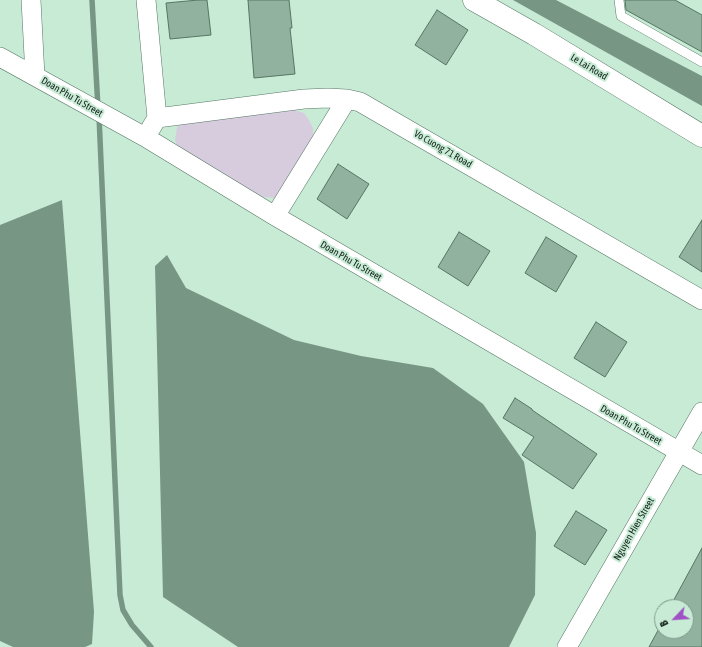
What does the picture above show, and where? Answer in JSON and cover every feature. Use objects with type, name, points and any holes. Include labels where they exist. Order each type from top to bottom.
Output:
[{"type":"street","points":[[31,0],[35,76]]},
{"type":"street","points":[[137,133],[157,118],[146,0]]},
{"type":"street","name":"Le Lai Road","points":[[474,0],[534,34],[702,136]]},
{"type":"street","name":"Doan Phu Tu Street","points":[[0,58],[137,133],[275,216],[702,465]]},
{"type":"street","name":"Vo Cuong 71 Road","points":[[157,118],[304,99],[347,99],[360,102],[702,300]]},
{"type":"street","points":[[275,216],[347,99]]},
{"type":"street","name":"Nguyen Hien Street","points":[[567,647],[702,412]]},
{"type":"lane","points":[[619,0],[621,16],[702,62]]},
{"type":"shaded area","points":[[513,0],[556,0],[702,76],[702,106]]},
{"type":"shaded area","points":[[294,110],[304,113],[309,120],[313,128],[313,139],[275,198],[264,197],[257,194],[178,147],[175,140],[177,127],[181,124]]},
{"type":"shaded area","points":[[62,200],[94,612],[92,644],[85,647],[13,647],[0,641],[0,225]]},
{"type":"shaded area","points":[[167,255],[186,288],[294,340],[361,356],[433,368],[483,404],[524,462],[536,533],[535,595],[509,647],[238,647],[163,597],[155,266]]},
{"type":"building","points":[[207,0],[211,35],[170,39],[166,3]]},
{"type":"building","points":[[248,0],[289,0],[292,28],[290,28],[295,74],[254,78]]},
{"type":"building","points":[[625,0],[675,0],[702,15],[702,52],[626,10]]},
{"type":"building","points":[[437,10],[468,30],[446,65],[415,45]]},
{"type":"building","points":[[338,164],[369,184],[347,219],[317,199]]},
{"type":"building","points":[[702,220],[702,272],[679,257]]},
{"type":"building","points":[[459,232],[490,251],[468,286],[438,267]]},
{"type":"building","points":[[546,237],[577,256],[556,292],[525,273]]},
{"type":"building","points":[[596,322],[627,342],[605,377],[574,358]]},
{"type":"building","points":[[515,398],[597,454],[573,489],[522,455],[534,437],[503,418]]},
{"type":"building","points":[[576,511],[607,530],[585,565],[554,546]]},
{"type":"building","points":[[702,548],[702,647],[649,647],[654,638],[654,639],[694,639],[694,599],[674,599]]},
{"type":"waterway","points":[[92,0],[98,108]]},
{"type":"waterway","points":[[99,116],[120,595],[123,610],[132,625],[151,647]]}]
